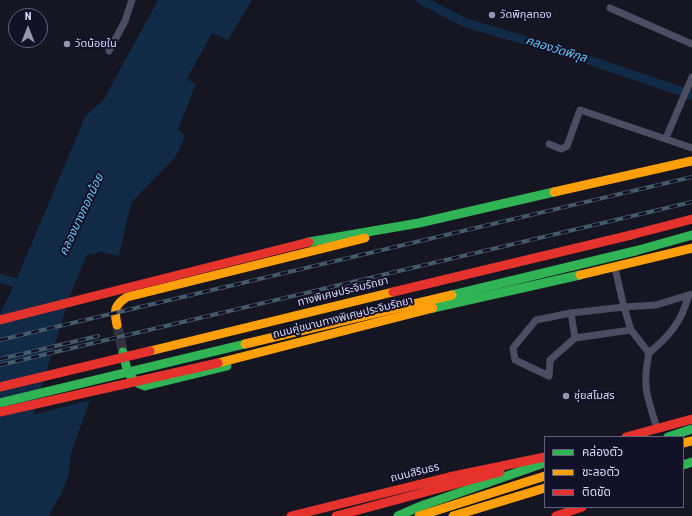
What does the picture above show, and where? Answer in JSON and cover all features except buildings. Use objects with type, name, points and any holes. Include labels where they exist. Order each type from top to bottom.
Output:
[{"type":"main road","points":[[0,320],[304,243],[419,222],[692,161]]},
{"type":"main road","name":"ทางพิเศษประจิมรัถยา","points":[[0,387],[692,219]]},
{"type":"main road","points":[[117,325],[114,309],[118,302],[127,297],[306,254],[419,222]]},
{"type":"main road","points":[[0,403],[692,235]]},
{"type":"main road","name":"ถนนคู่ขนานทางพิเศษประจิมรัถยา","points":[[0,412],[218,363],[452,303],[615,268],[692,248]]},
{"type":"main road","points":[[123,352],[131,381],[137,385],[145,386],[378,328],[452,303]]},
{"type":"main road","points":[[629,436],[692,419]]},
{"type":"main road","points":[[671,436],[692,429]]},
{"type":"main road","points":[[336,516],[544,460]]},
{"type":"main road","points":[[398,516],[544,460]]},
{"type":"main road","name":"ถนนสิรินธร","points":[[291,516],[449,476],[544,460]]},
{"type":"main road","points":[[419,516],[544,476]]},
{"type":"main road","points":[[453,516],[544,488]]},
{"type":"main road","points":[[556,516],[580,508]]},
{"type":"street","points":[[110,51],[125,21],[132,0]]},
{"type":"street","points":[[610,8],[692,44]]},
{"type":"street","points":[[666,138],[692,77]]},
{"type":"street","points":[[549,144],[561,149],[567,146],[580,110],[692,148]]},
{"type":"street","points":[[615,268],[631,330],[649,353]]},
{"type":"street","points":[[631,330],[575,338],[550,360],[549,376],[515,360],[513,348],[536,320],[571,313],[656,305],[690,296]]},
{"type":"street","points":[[657,428],[646,393],[645,374],[649,353],[670,336],[690,296]]},
{"type":"street","points":[[571,313],[575,338]]},
{"type":"water","name":"คลองบางกอกน้อย","points":[[158,0],[252,0],[228,40],[212,33],[187,79],[196,84],[178,129],[185,136],[176,156],[131,203],[119,256],[101,252],[87,255],[70,295],[33,415],[90,400],[70,456],[69,472],[64,488],[48,516],[0,516],[0,314],[15,283],[86,115],[103,101]]},
{"type":"waterway","name":"คลองวัดพิกุล","points":[[421,0],[466,23],[565,52],[692,95]]},
{"type":"waterway","points":[[0,278],[26,286]]},
{"type":"tunnel","points":[[117,325],[123,352]]},
{"type":"railway","points":[[0,340],[692,177]]},
{"type":"railway","points":[[0,365],[692,202]]},
{"type":"railway","points":[[0,359],[98,336]]},
{"type":"traffic: fast","points":[[309,242],[419,223],[554,192]]},
{"type":"traffic: fast","points":[[635,251],[692,235]]},
{"type":"traffic: fast","points":[[452,295],[635,251]]},
{"type":"traffic: fast","points":[[433,308],[580,275]]},
{"type":"traffic: fast","points":[[0,403],[245,344]]},
{"type":"traffic: fast","points":[[123,352],[131,377],[139,384],[145,386],[227,366]]},
{"type":"traffic: fast","points":[[671,436],[692,429]]},
{"type":"traffic: fast","points":[[684,465],[692,462]]},
{"type":"traffic: fast","points":[[398,516],[421,506],[544,463]]},
{"type":"traffic: slow","points":[[554,192],[692,161]]},
{"type":"traffic: slow","points":[[117,325],[115,316],[117,306],[127,297],[365,238]]},
{"type":"traffic: slow","points":[[580,275],[692,248]]},
{"type":"traffic: slow","points":[[150,351],[393,292]]},
{"type":"traffic: slow","points":[[245,344],[452,295]]},
{"type":"traffic: slow","points":[[218,363],[433,308]]},
{"type":"traffic: slow","points":[[684,443],[692,441]]},
{"type":"traffic: slow","points":[[419,516],[544,476]]},
{"type":"traffic: slow","points":[[453,516],[544,488]]},
{"type":"traffic: jam","points":[[631,235],[692,219]]},
{"type":"traffic: jam","points":[[393,292],[631,235]]},
{"type":"traffic: jam","points":[[0,320],[309,242]]},
{"type":"traffic: jam","points":[[0,387],[150,351]]},
{"type":"traffic: jam","points":[[0,412],[218,363]]},
{"type":"traffic: jam","points":[[630,436],[692,419]]},
{"type":"traffic: jam","points":[[291,516],[449,477],[544,457]]},
{"type":"traffic: jam","points":[[336,516],[500,472]]},
{"type":"traffic: jam","points":[[556,516],[579,508]]},
{"type":"place","name":"วัดพิกุลทอง","points":[[492,15]]},
{"type":"place","name":"วัดน้อยใน","points":[[67,44]]},
{"type":"place","name":"ชุ่ยสโมสร","points":[[566,396]]}]
